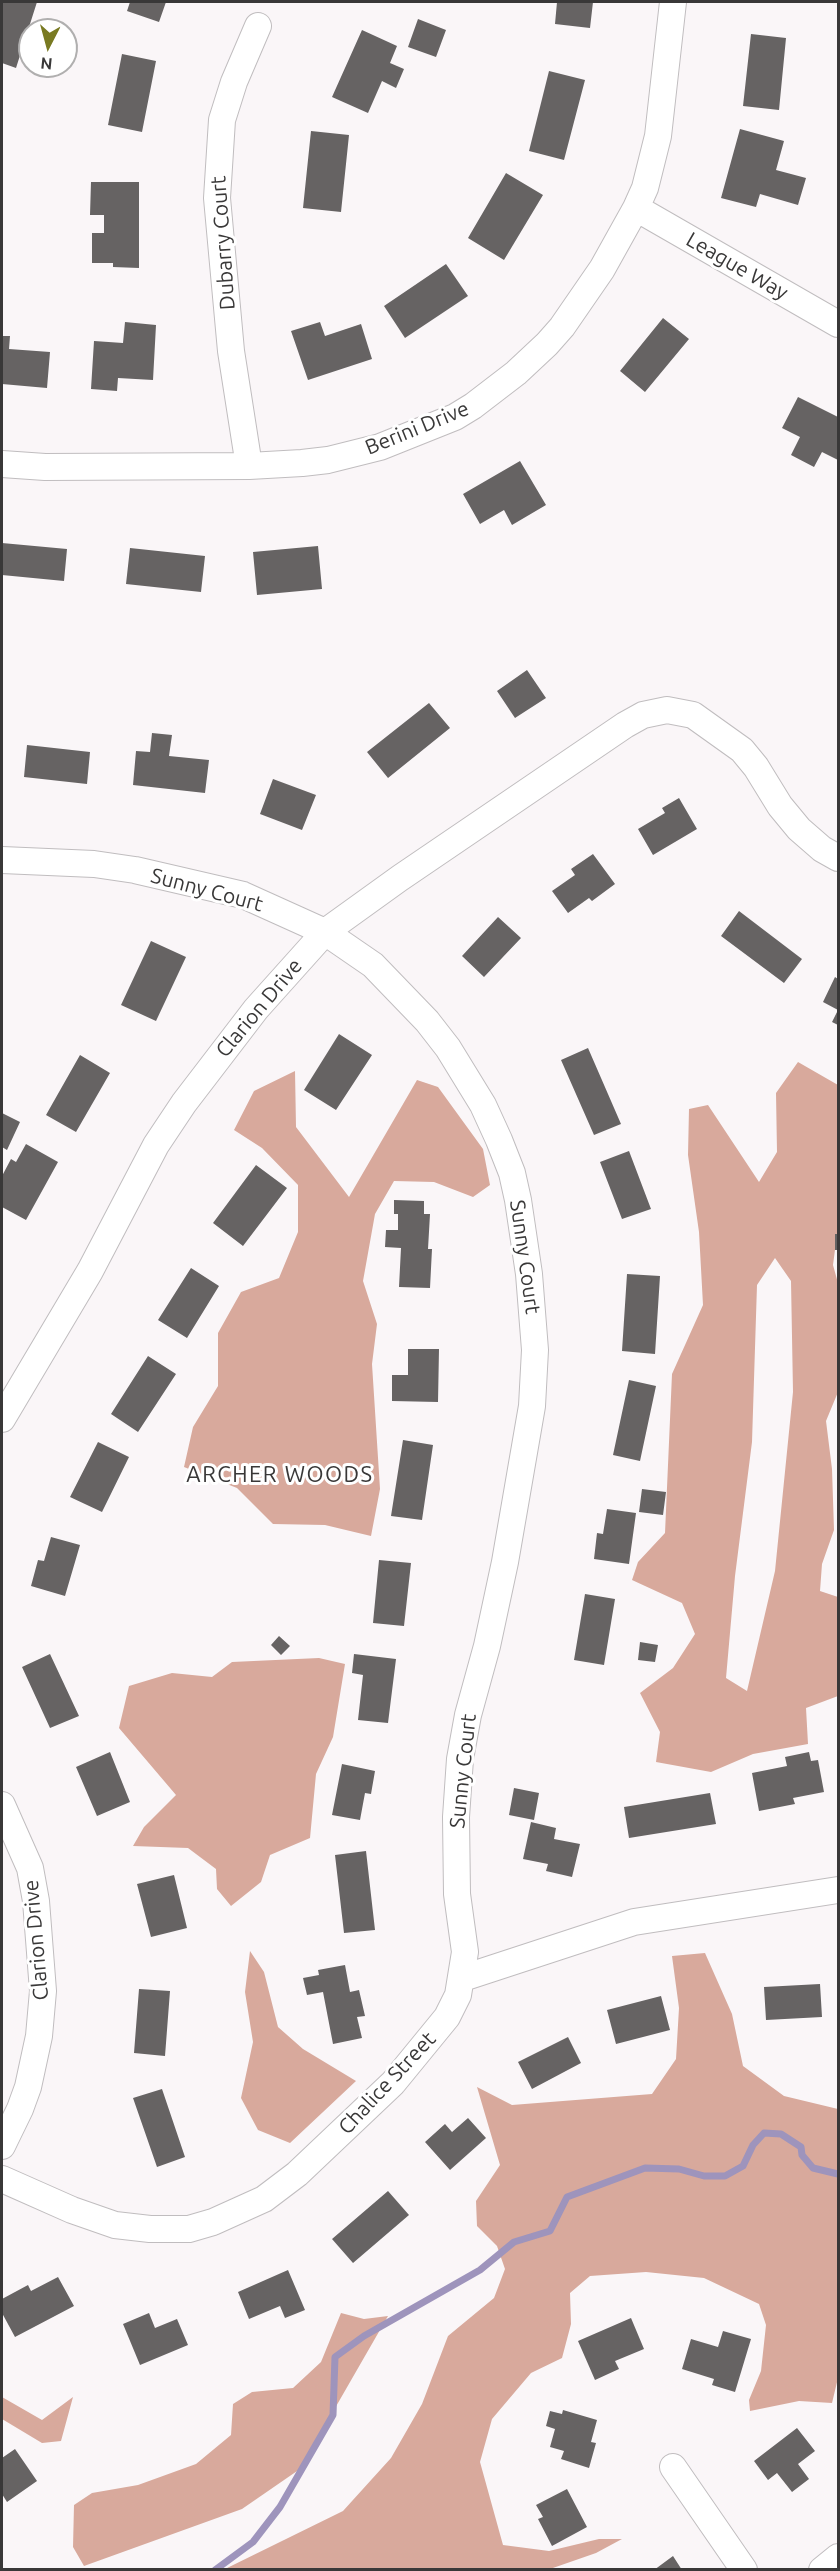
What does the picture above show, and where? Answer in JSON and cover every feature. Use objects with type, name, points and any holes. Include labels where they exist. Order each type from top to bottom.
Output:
[{"type":"street","name":"Berini Drive","points":[[2,464],[45,467],[249,466],[328,460],[380,447],[455,417],[473,406],[516,373],[562,327],[602,269],[636,208],[647,180],[658,136],[669,58],[673,2]]},
{"type":"street","name":"Dubarry Court","points":[[249,466],[231,351],[217,198],[222,120],[234,81],[258,26]]},
{"type":"street","name":"League Way","points":[[636,208],[838,324]]},
{"type":"street","name":"Clarion Drive","points":[[2,1419],[90,1271],[156,1145],[184,1103],[256,1009],[325,932],[617,730],[643,715],[667,710],[693,715],[742,750],[756,767],[780,806],[799,829],[822,849],[838,858]]},
{"type":"street","name":"Sunny Court","points":[[2,860],[94,864],[135,870],[243,895],[325,932],[373,965],[441,1039],[483,1105],[512,1173],[529,1274],[535,1350],[532,1406],[505,1562],[487,1646],[468,1715],[460,1759],[456,1816],[457,1894],[465,1952],[463,1978]]},
{"type":"street","name":"Clarion Drive","points":[[2,1805],[30,1868],[38,1913],[43,1991],[39,2037],[28,2088],[2,2146]]},
{"type":"street","points":[[463,1978],[634,1923],[680,1913],[838,1890]]},
{"type":"street","name":"Chalice Street","points":[[2,2180],[72,2210],[115,2225],[150,2229],[189,2229],[213,2222],[264,2199],[297,2174],[393,2083],[447,2017],[458,1995],[463,1978]]},
{"type":"street","points":[[674,2467],[744,2570]]},
{"type":"street","points":[[822,2570],[838,2557]]},
{"type":"shaded area","points":[[798,1062],[838,1085],[838,1227],[833,1265],[838,1283],[838,1392],[826,1421],[832,1469],[834,1530],[822,1564],[820,1591],[838,1597],[838,1696],[806,1708],[808,1744],[753,1754],[711,1772],[656,1762],[660,1732],[640,1693],[673,1668],[695,1634],[682,1603],[632,1580],[638,1562],[665,1533],[672,1374],[703,1305],[699,1232],[688,1155],[689,1109],[708,1105],[759,1182],[777,1152],[776,1093]],"holes":[[[775,1258],[791,1281],[793,1392],[775,1571],[747,1691],[726,1678],[735,1576],[752,1442],[757,1285]]]},
{"type":"shaded area","points":[[295,1071],[296,1127],[349,1197],[417,1080],[438,1087],[483,1149],[490,1185],[473,1197],[434,1182],[394,1181],[375,1214],[363,1281],[377,1324],[372,1364],[380,1489],[371,1536],[325,1525],[273,1524],[237,1488],[184,1467],[193,1427],[218,1386],[218,1333],[241,1292],[279,1278],[298,1232],[298,1185],[262,1148],[234,1130],[254,1091]]},
{"type":"shaded area","points":[[319,1658],[345,1664],[333,1737],[316,1774],[310,1838],[270,1855],[261,1882],[231,1906],[217,1889],[216,1869],[188,1848],[133,1846],[144,1827],[176,1795],[119,1728],[129,1686],[172,1673],[212,1677],[232,1662]]},
{"type":"shaded area","points":[[250,1951],[264,1972],[278,2027],[303,2049],[356,2081],[290,2143],[258,2130],[241,2098],[253,2042],[245,1992]]},
{"type":"shaded area","points":[[705,1953],[732,2014],[743,2066],[784,2096],[838,2109],[838,2378],[832,2403],[799,2401],[750,2411],[749,2400],[761,2371],[766,2325],[759,2304],[704,2278],[646,2272],[590,2276],[570,2293],[571,2324],[562,2358],[531,2373],[492,2419],[480,2462],[503,2545],[549,2551],[599,2539],[622,2539],[596,2553],[550,2569],[225,2569],[343,2511],[391,2458],[422,2404],[448,2336],[494,2298],[505,2269],[497,2246],[477,2226],[476,2201],[500,2165],[477,2087],[512,2105],[652,2094],[676,2059],[679,2008],[672,1956]]},
{"type":"shaded area","points":[[341,2313],[364,2319],[388,2316],[300,2469],[242,2509],[84,2566],[73,2547],[74,2505],[92,2493],[138,2485],[196,2464],[231,2435],[233,2404],[252,2392],[293,2388],[321,2362]]},
{"type":"shaded area","points":[[2,2397],[42,2420],[73,2397],[61,2441],[42,2443],[2,2419]]},
{"type":"building","points":[[2,2],[37,2],[32,18],[18,18],[16,68],[2,63]]},
{"type":"building","points":[[130,2],[166,2],[159,22],[127,11]]},
{"type":"building","points":[[557,2],[593,2],[590,28],[555,24]]},
{"type":"building","points":[[418,19],[446,30],[436,57],[408,47]]},
{"type":"building","points":[[362,30],[397,46],[390,63],[404,69],[396,88],[382,81],[368,113],[332,97]]},
{"type":"building","points":[[751,34],[786,38],[779,110],[743,106]]},
{"type":"building","points":[[122,54],[156,61],[142,132],[108,125]]},
{"type":"building","points":[[549,71],[585,80],[564,160],[529,151]]},
{"type":"building","points":[[740,129],[784,141],[776,170],[806,178],[798,205],[760,194],[756,207],[721,198]]},
{"type":"building","points":[[311,131],[349,135],[341,212],[303,208]]},
{"type":"building","points":[[506,173],[543,195],[504,260],[468,238]]},
{"type":"building","points":[[91,182],[139,182],[139,268],[113,267],[113,263],[92,263],[92,233],[104,233],[104,215],[90,215]]},
{"type":"building","points":[[446,264],[468,296],[405,338],[384,306]]},
{"type":"building","points":[[663,318],[689,339],[645,392],[620,371]]},
{"type":"building","points":[[125,322],[156,325],[153,380],[118,378],[117,391],[91,389],[94,341],[123,343]]},
{"type":"building","points":[[320,322],[325,336],[361,324],[372,359],[308,380],[291,331]]},
{"type":"building","points":[[2,336],[10,336],[9,349],[50,352],[47,388],[2,384]]},
{"type":"building","points":[[798,397],[838,417],[838,460],[822,452],[814,467],[791,455],[800,437],[782,428]]},
{"type":"building","points":[[520,461],[546,505],[512,525],[504,510],[480,524],[463,494]]},
{"type":"building","points":[[2,543],[67,549],[64,581],[2,575]]},
{"type":"building","points":[[318,546],[322,589],[257,595],[253,552]]},
{"type":"building","points":[[130,548],[205,556],[201,592],[126,584]]},
{"type":"building","points":[[527,670],[546,698],[515,718],[497,691]]},
{"type":"building","points":[[429,703],[450,728],[388,778],[367,752]]},
{"type":"building","points":[[152,733],[172,735],[169,756],[209,760],[205,793],[133,785],[136,751],[150,752]]},
{"type":"building","points":[[27,745],[90,752],[87,784],[24,777]]},
{"type":"building","points":[[273,779],[316,795],[302,830],[260,814]]},
{"type":"building","points":[[679,798],[697,829],[653,855],[638,829],[665,813],[662,808]]},
{"type":"building","points":[[593,854],[615,884],[592,901],[589,898],[568,913],[552,891],[575,875],[571,869]]},
{"type":"building","points":[[739,911],[802,959],[784,983],[721,936]]},
{"type":"building","points":[[498,917],[521,938],[484,977],[462,956]]},
{"type":"building","points":[[151,941],[186,957],[156,1021],[121,1005]]},
{"type":"building","points":[[835,977],[838,979],[838,1010],[823,1002]]},
{"type":"building","points":[[838,1010],[838,1025],[832,1022]]},
{"type":"building","points":[[339,1034],[372,1055],[336,1110],[304,1090]]},
{"type":"building","points":[[588,1048],[621,1124],[594,1135],[561,1060]]},
{"type":"building","points":[[80,1055],[110,1073],[76,1132],[46,1115]]},
{"type":"building","points":[[2,1113],[20,1122],[7,1150],[2,1147]]},
{"type":"building","points":[[26,1144],[58,1162],[26,1220],[2,1207],[2,1176],[11,1159],[16,1162]]},
{"type":"building","points":[[629,1151],[651,1209],[622,1219],[600,1162]]},
{"type":"building","points":[[256,1165],[287,1188],[243,1246],[213,1223]]},
{"type":"building","points":[[394,1200],[424,1201],[424,1214],[430,1214],[428,1249],[432,1249],[430,1288],[399,1287],[401,1248],[385,1247],[386,1230],[398,1230],[398,1214],[394,1214]]},
{"type":"building","points":[[835,1234],[838,1234],[838,1250],[835,1250]]},
{"type":"building","points":[[191,1268],[219,1286],[187,1338],[158,1320]]},
{"type":"building","points":[[627,1274],[660,1276],[655,1354],[622,1351]]},
{"type":"building","points":[[408,1349],[439,1349],[438,1402],[392,1401],[392,1375],[408,1375]]},
{"type":"building","points":[[148,1356],[176,1374],[138,1432],[111,1414]]},
{"type":"building","points":[[629,1380],[656,1386],[640,1461],[613,1455]]},
{"type":"building","points":[[403,1440],[433,1445],[422,1520],[391,1516]]},
{"type":"building","points":[[98,1442],[129,1457],[102,1512],[70,1497]]},
{"type":"building","points":[[642,1489],[666,1492],[663,1515],[639,1512]]},
{"type":"building","points":[[607,1509],[636,1513],[629,1564],[594,1559],[597,1533],[603,1534]]},
{"type":"building","points":[[51,1537],[80,1545],[65,1596],[31,1586],[38,1560],[44,1561]]},
{"type":"building","points":[[379,1560],[411,1563],[404,1626],[373,1623]]},
{"type":"building","points":[[585,1594],[615,1599],[604,1665],[574,1660]]},
{"type":"building","points":[[279,1636],[290,1646],[281,1655],[271,1645]]},
{"type":"building","points":[[640,1642],[658,1645],[655,1662],[638,1660]]},
{"type":"building","points":[[50,1654],[79,1716],[50,1728],[22,1667]]},
{"type":"building","points":[[354,1654],[396,1659],[388,1723],[358,1720],[363,1675],[352,1673]]},
{"type":"building","points":[[110,1752],[130,1802],[97,1816],[76,1767]]},
{"type":"building","points":[[809,1752],[811,1761],[818,1760],[824,1792],[793,1798],[795,1804],[759,1811],[752,1773],[787,1766],[785,1757]]},
{"type":"building","points":[[342,1764],[375,1771],[371,1794],[365,1793],[360,1820],[332,1815]]},
{"type":"building","points":[[514,1788],[539,1793],[534,1820],[509,1815]]},
{"type":"building","points":[[710,1793],[716,1824],[629,1838],[624,1807]]},
{"type":"building","points":[[531,1822],[556,1828],[554,1839],[580,1844],[572,1877],[546,1871],[548,1864],[523,1859]]},
{"type":"building","points":[[366,1851],[375,1930],[344,1933],[335,1855]]},
{"type":"building","points":[[174,1875],[187,1928],[151,1937],[137,1884]]},
{"type":"building","points":[[345,1965],[350,1992],[359,1990],[365,2016],[357,2017],[362,2038],[333,2044],[323,1992],[307,1995],[303,1978],[319,1975],[318,1970]]},
{"type":"building","points":[[820,1984],[822,2017],[766,2020],[764,1987]]},
{"type":"building","points":[[139,1989],[170,1991],[165,2056],[134,2053]]},
{"type":"building","points":[[661,1996],[670,2030],[616,2044],[607,2010]]},
{"type":"building","points":[[568,2037],[581,2063],[532,2089],[518,2062]]},
{"type":"building","points":[[162,2089],[185,2157],[157,2167],[133,2098]]},
{"type":"building","points":[[468,2118],[486,2138],[450,2170],[425,2142],[445,2124],[452,2132]]},
{"type":"building","points":[[388,2191],[409,2215],[353,2263],[332,2239]]},
{"type":"building","points":[[288,2270],[305,2310],[285,2318],[280,2306],[249,2319],[238,2292]]},
{"type":"building","points":[[58,2277],[74,2306],[15,2337],[2,2313],[2,2299],[28,2285],[31,2291]]},
{"type":"building","points":[[149,2313],[155,2328],[177,2319],[188,2345],[140,2365],[123,2324]]},
{"type":"building","points":[[631,2318],[644,2349],[615,2361],[619,2369],[595,2380],[578,2341]]},
{"type":"building","points":[[723,2331],[751,2339],[735,2392],[712,2385],[714,2379],[682,2369],[691,2339],[718,2347]]},
{"type":"building","points":[[563,2410],[597,2420],[591,2442],[596,2443],[589,2468],[561,2459],[564,2451],[550,2447],[555,2429],[546,2426],[550,2411],[562,2414]]},
{"type":"building","points":[[797,2428],[815,2451],[798,2464],[809,2479],[792,2492],[777,2473],[768,2480],[754,2461]]},
{"type":"building","points":[[15,2449],[37,2481],[7,2502],[2,2494],[2,2458]]},
{"type":"building","points":[[567,2489],[587,2527],[552,2546],[538,2519],[543,2517],[536,2505]]},
{"type":"building","points":[[673,2556],[682,2570],[654,2570]]},
{"type":"waterway","points":[[215,2570],[253,2542],[280,2507],[333,2415],[335,2357],[364,2336],[480,2270],[514,2242],[550,2231],[567,2197],[645,2168],[679,2169],[704,2176],[725,2176],[743,2166],[753,2145],[764,2133],[781,2134],[801,2147],[802,2155],[813,2168],[838,2174]]},
{"type":"district","name":"ARCHER WOODS","points":[[280,1475]]}]
